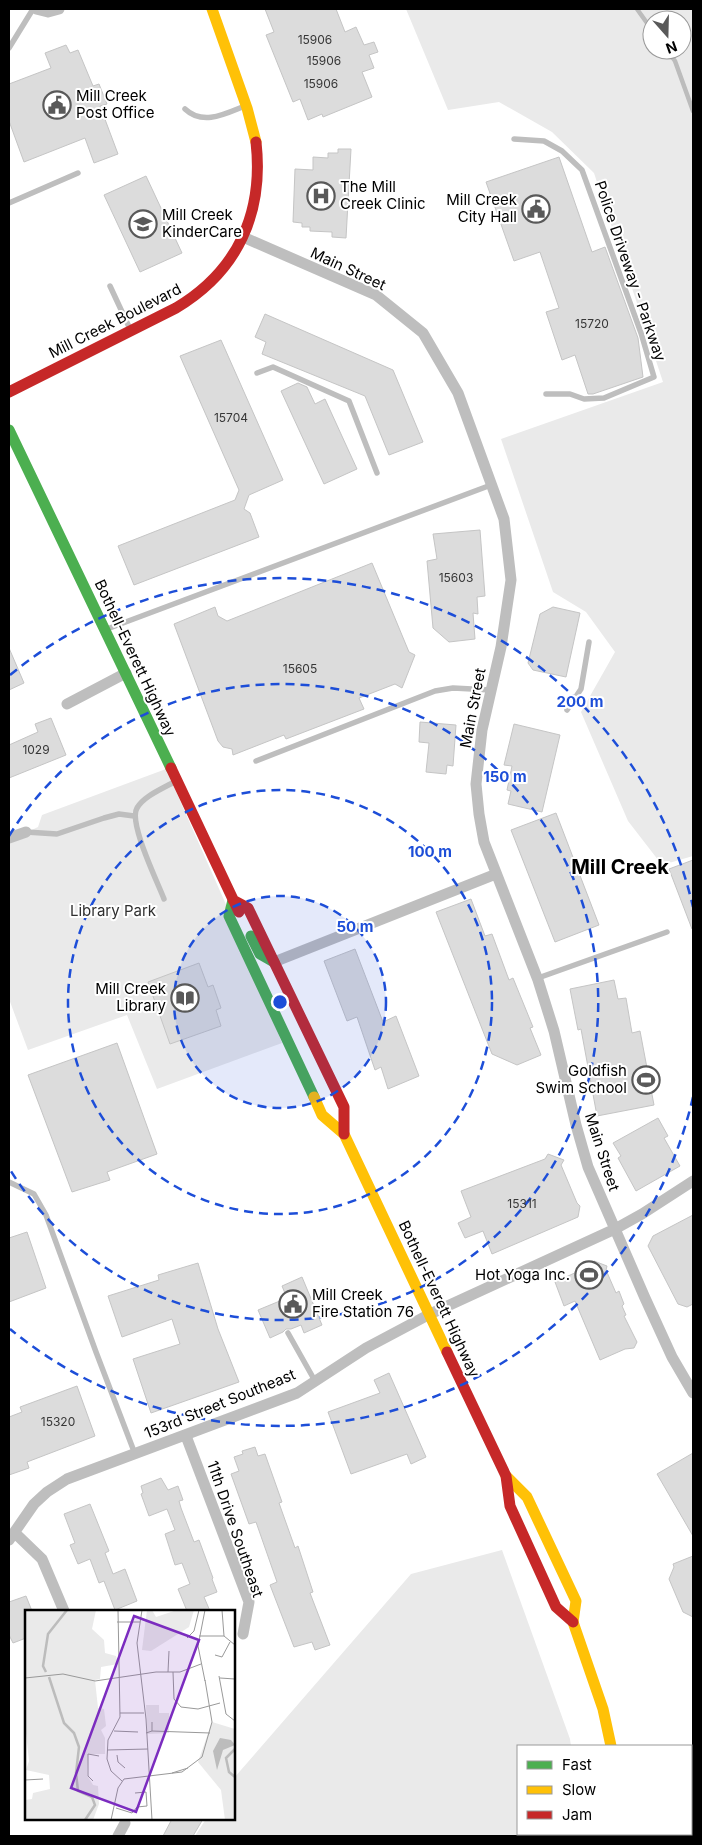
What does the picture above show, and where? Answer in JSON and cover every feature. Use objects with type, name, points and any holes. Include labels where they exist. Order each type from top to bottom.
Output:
[{"type":"main road","name":"Mill Creek Boulevard","points":[[9,392],[176,308],[206,287],[227,264],[243,238],[254,204],[258,170],[256,141],[246,106],[220,37],[212,9]]},
{"type":"main road","name":"Bothell-Everett Highway","points":[[9,430],[233,900],[248,908],[344,1106],[344,1134]]},
{"type":"main road","name":"Bothell-Everett Highway","points":[[233,900],[229,916],[322,1116],[344,1134],[506,1476],[510,1506],[552,1599],[556,1607],[573,1622]]},
{"type":"main road","name":"Bothell-Everett Highway","points":[[506,1476],[526,1497],[576,1601],[573,1622],[603,1709],[611,1745]]},
{"type":"street","points":[[35,9],[48,12],[59,9]]},
{"type":"street","name":"Main Street","points":[[243,238],[376,295],[423,333],[458,393],[504,519],[511,580],[501,647],[482,730],[476,784],[484,842],[538,978],[554,1031],[576,1125],[591,1174],[671,1354],[693,1393]]},
{"type":"street","points":[[67,704],[126,673]]},
{"type":"street","points":[[9,838],[26,832]]},
{"type":"street","points":[[274,962],[496,874]]},
{"type":"street","name":"153rd Street Southeast","points":[[12,1537],[34,1504],[47,1492],[68,1479],[297,1394],[366,1348],[430,1314],[615,1228],[642,1214],[693,1181]]},
{"type":"street","name":"11th Drive Southeast","points":[[186,1436],[249,1602],[243,1634]]},
{"type":"street","points":[[12,1537],[42,1559],[64,1610]]},
{"type":"street","points":[[118,1836],[125,1823]]},
{"type":"lane","points":[[9,48],[35,9]]},
{"type":"lane","points":[[185,109],[192,116],[215,118],[246,106]]},
{"type":"lane","name":"Police Driveway - Parkway","points":[[514,139],[544,140],[562,151],[582,170],[641,333],[654,377],[604,398],[584,399],[570,394],[546,394]]},
{"type":"lane","points":[[9,203],[78,172]]},
{"type":"lane","points":[[110,286],[131,331]]},
{"type":"lane","points":[[257,373],[273,366],[349,401],[377,473]]},
{"type":"lane","points":[[105,629],[491,484]]},
{"type":"lane","points":[[567,710],[581,688],[589,642]]},
{"type":"lane","points":[[256,761],[435,691],[453,688],[491,690]]},
{"type":"lane","points":[[164,899],[138,835],[134,816],[137,808],[152,795],[176,780]]},
{"type":"lane","points":[[26,832],[57,834],[119,814],[134,816]]},
{"type":"lane","points":[[538,978],[667,932]]},
{"type":"lane","points":[[9,1182],[34,1194],[46,1215],[86,1327],[135,1454]]},
{"type":"lane","points":[[288,1333],[315,1381]]},
{"type":"green space","points":[[406,9],[693,9],[693,856],[662,865],[628,821],[581,712],[615,652],[586,612],[553,592],[501,439],[663,382],[594,173],[552,132],[499,102],[448,110]]},
{"type":"green space","name":"Library Park","points":[[166,769],[224,900],[282,1043],[157,1089],[127,1015],[28,1050],[9,999],[9,841],[38,827],[42,815]]},
{"type":"green space","points":[[502,1550],[571,1745],[517,1745],[517,1835],[581,1836],[195,1836],[205,1820],[235,1820],[235,1777],[411,1574]]},
{"type":"building","points":[[265,9],[336,9],[345,32],[356,27],[364,45],[374,42],[378,52],[369,55],[374,68],[362,72],[372,97],[323,117],[322,114],[308,120],[300,99],[293,102],[266,35],[274,32]]},
{"type":"building","name":"Mill Creek Post Office","points":[[66,45],[70,53],[78,50],[93,86],[99,84],[107,104],[100,106],[118,154],[94,163],[85,138],[24,162],[9,121],[9,84],[51,68],[45,53]]},
{"type":"building","name":"The Mill Creek Clinic","points":[[338,149],[351,149],[346,238],[332,237],[332,232],[310,231],[310,227],[302,227],[302,223],[293,222],[295,169],[313,170],[313,157],[328,158],[328,153],[338,153]]},
{"type":"building","points":[[559,157],[592,252],[605,247],[638,338],[643,377],[593,394],[588,394],[575,355],[562,360],[546,312],[559,308],[540,252],[514,261],[486,182]]},
{"type":"building","name":"Mill Creek KinderCare","points":[[146,176],[182,253],[140,272],[104,195]]},
{"type":"building","points":[[265,314],[393,370],[423,442],[389,455],[365,396],[262,354],[266,342],[255,337]]},
{"type":"building","points":[[221,340],[283,480],[249,495],[244,509],[250,513],[259,537],[134,585],[118,546],[235,500],[239,490],[180,356]]},
{"type":"building","points":[[298,383],[307,387],[315,404],[325,399],[357,469],[324,484],[281,391]]},
{"type":"building","points":[[480,530],[485,596],[477,597],[478,614],[473,613],[475,639],[449,642],[433,628],[427,561],[437,559],[433,534]]},
{"type":"building","points":[[372,563],[409,652],[415,655],[402,688],[395,684],[359,698],[364,709],[286,739],[284,735],[233,755],[232,749],[223,747],[218,741],[174,624],[215,607],[218,616],[227,621]]},
{"type":"building","points":[[553,607],[580,613],[566,677],[533,670],[528,663],[540,614]]},
{"type":"building","points":[[9,648],[24,683],[9,690]]},
{"type":"building","points":[[51,718],[66,755],[9,778],[9,745],[38,732],[35,724]]},
{"type":"building","points":[[420,722],[456,725],[453,766],[447,765],[446,774],[426,772],[429,743],[419,742]]},
{"type":"building","points":[[514,724],[560,735],[542,812],[508,804],[511,791],[507,790],[512,766],[504,765]]},
{"type":"building","points":[[556,813],[599,925],[555,942],[511,830]]},
{"type":"building","points":[[693,860],[693,929],[692,929],[669,869]]},
{"type":"building","points":[[471,899],[485,936],[492,934],[509,980],[513,978],[533,1027],[530,1028],[541,1055],[517,1065],[492,1054],[436,912]]},
{"type":"building","points":[[355,949],[383,1022],[396,1016],[419,1076],[388,1089],[381,1067],[375,1070],[357,1017],[347,1021],[324,961]]},
{"type":"building","name":"Mill Creek Library","points":[[199,963],[208,987],[213,985],[221,1008],[216,1010],[221,1026],[170,1044],[148,982]]},
{"type":"building","points":[[614,980],[618,999],[626,998],[632,1033],[640,1031],[654,1105],[597,1116],[581,1029],[578,1030],[570,989]]},
{"type":"building","points":[[117,1043],[157,1154],[107,1172],[110,1180],[72,1192],[28,1075]]},
{"type":"building","points":[[658,1118],[668,1136],[664,1138],[680,1166],[636,1191],[618,1158],[621,1156],[613,1143]]},
{"type":"building","points":[[548,1154],[564,1160],[561,1165],[580,1206],[578,1217],[492,1254],[483,1231],[465,1238],[458,1223],[471,1217],[461,1191],[545,1159]]},
{"type":"building","points":[[693,1215],[693,1304],[687,1307],[678,1304],[648,1246],[653,1236]]},
{"type":"building","points":[[27,1232],[46,1288],[9,1302],[9,1238]]},
{"type":"building","points":[[594,1261],[607,1266],[606,1270],[616,1293],[619,1291],[624,1304],[622,1306],[626,1315],[624,1316],[637,1342],[634,1348],[625,1349],[600,1360],[575,1301],[564,1306],[555,1282],[592,1265]]},
{"type":"building","points":[[198,1263],[218,1329],[239,1382],[151,1413],[133,1359],[180,1344],[172,1319],[122,1337],[108,1296],[159,1280],[158,1275]]},
{"type":"building","name":"Mill Creek Fire Station 76","points":[[302,1277],[322,1325],[304,1333],[301,1325],[286,1329],[270,1338],[258,1310],[287,1298],[282,1286]]},
{"type":"building","points":[[389,1373],[426,1457],[411,1464],[407,1454],[351,1474],[328,1412],[380,1393],[374,1380]]},
{"type":"building","points":[[77,1386],[95,1436],[27,1462],[29,1468],[9,1475],[9,1417],[22,1412],[20,1407]]},
{"type":"building","points":[[255,1447],[258,1456],[265,1454],[282,1502],[279,1503],[295,1548],[298,1546],[313,1592],[310,1593],[330,1645],[315,1650],[312,1642],[294,1647],[270,1585],[277,1582],[256,1522],[249,1524],[231,1474],[239,1471],[234,1457],[243,1454],[242,1451]]},
{"type":"building","points":[[693,1453],[693,1536],[657,1474]]},
{"type":"building","points":[[161,1478],[168,1490],[178,1486],[183,1500],[179,1501],[181,1508],[194,1542],[199,1540],[217,1592],[204,1597],[210,1610],[187,1610],[178,1589],[190,1584],[182,1563],[175,1565],[165,1534],[175,1530],[167,1509],[149,1516],[141,1494],[143,1493],[141,1486]]},
{"type":"building","points":[[90,1504],[109,1551],[105,1553],[113,1574],[125,1569],[137,1601],[115,1610],[104,1581],[99,1583],[90,1559],[78,1564],[70,1545],[75,1543],[64,1514]]},
{"type":"building","points":[[693,1556],[693,1617],[683,1612],[669,1579],[674,1567],[673,1564]]},
{"type":"building","points":[[26,1596],[32,1610],[25,1610],[25,1638],[13,1643],[9,1635],[9,1602]]},
{"type":"building","points":[[171,1820],[202,1820],[193,1836],[163,1836]]},
{"type":"waterway","points":[[637,9],[642,16]]},
{"type":"waterway","points":[[674,60],[693,111]]},
{"type":"traffic: fast","points":[[9,430],[171,768]]},
{"type":"traffic: fast","points":[[233,900],[229,916],[314,1097]]},
{"type":"traffic: fast","points":[[251,936],[260,954],[274,962]]},
{"type":"traffic: slow","points":[[212,9],[247,108],[256,142]]},
{"type":"traffic: slow","points":[[314,1097],[322,1115],[344,1134],[447,1352]]},
{"type":"traffic: slow","points":[[506,1476],[527,1497],[576,1601],[573,1622],[603,1709],[611,1745]]},
{"type":"traffic: jam","points":[[9,392],[176,308],[198,293],[216,276],[231,258],[251,216],[256,193],[256,142]]},
{"type":"traffic: jam","points":[[171,768],[239,912]]},
{"type":"traffic: jam","points":[[233,900],[248,908],[344,1107],[344,1134]]},
{"type":"traffic: jam","points":[[447,1352],[506,1476],[510,1506],[556,1607],[573,1622]]},
{"type":"place","name":"Mill Creek Post Office","points":[[57,105]]},
{"type":"place","name":"The Mill Creek Clinic","points":[[321,196]]},
{"type":"place","name":"Mill Creek City Hall","points":[[536,209]]},
{"type":"place","name":"Mill Creek KinderCare","points":[[143,224]]},
{"type":"place","name":"Mill Creek Library","points":[[185,998]]},
{"type":"place","name":"Goldfish Swim School","points":[[646,1080]]},
{"type":"place","name":"Hot Yoga Inc.","points":[[589,1275]]},
{"type":"place","name":"Mill Creek Fire Station 76","points":[[293,1304]]},
{"type":"district","name":"Mill Creek","points":[[620,867]]}]
